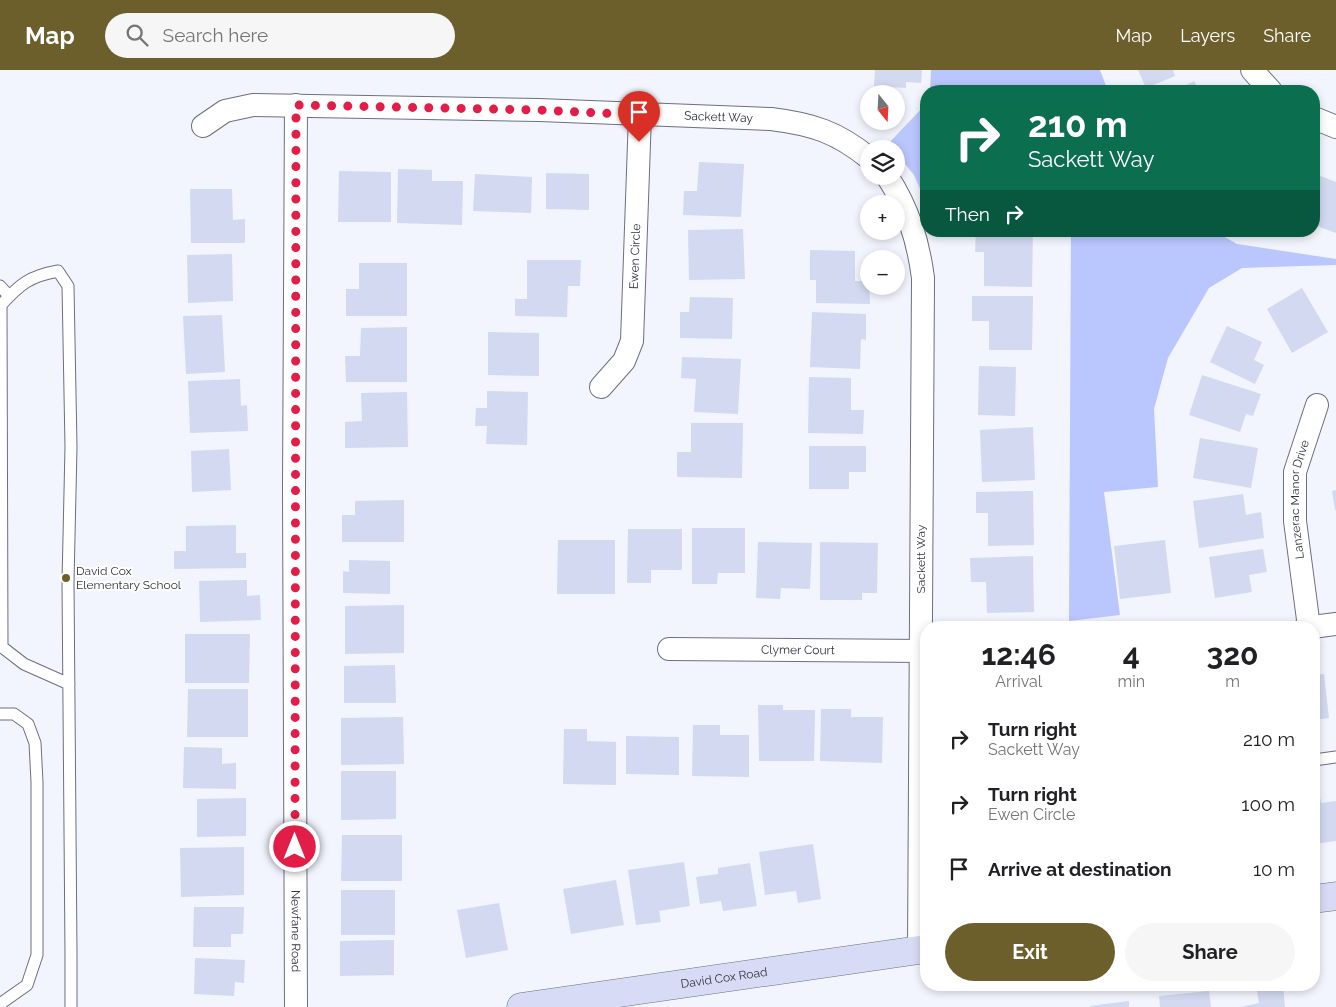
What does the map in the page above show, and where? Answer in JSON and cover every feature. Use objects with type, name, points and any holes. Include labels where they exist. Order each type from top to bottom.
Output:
[{"type":"main road","points":[[1320,898],[1336,896]]},
{"type":"main road","name":"David Cox Road","points":[[521,1007],[920,950]]},
{"type":"street","points":[[1252,70],[1266,85]]},
{"type":"street","name":"Sackett Way","points":[[203,126],[225,111],[253,105],[539,110],[771,119],[803,122],[828,131],[860,151]]},
{"type":"street","name":"Newfane Road","points":[[296,105],[294,489],[296,1007]]},
{"type":"street","name":"Ewen Circle","points":[[601,387],[624,361],[632,341],[640,115]]},
{"type":"street","points":[[1320,120],[1336,127]]},
{"type":"street","name":"Sackett Way","points":[[893,185],[903,200],[913,228],[923,278],[924,621]]},
{"type":"street","name":"Lanzerac Manor Drive","points":[[1308,621],[1295,521],[1295,472],[1317,405]]},
{"type":"street","points":[[1320,626],[1336,624]]},
{"type":"street","name":"Clymer Court","points":[[669,649],[920,651]]},
{"type":"lane","points":[[69,684],[24,664],[2,648],[2,305],[19,286],[39,274],[58,271],[68,286],[71,448],[69,684],[71,1007]]},
{"type":"lane","points":[[0,286],[9,296]]},
{"type":"lane","points":[[0,714],[14,714],[28,724],[35,743],[37,873],[37,954],[27,985],[0,1004]]},
{"type":"lane","points":[[1320,759],[1336,758]]},
{"type":"shaded area","points":[[931,70],[1100,70],[1106,85],[930,85]]},
{"type":"shaded area","points":[[920,110],[920,188],[914,175],[905,164],[905,140],[892,140],[901,130],[905,130],[905,126]]},
{"type":"shaded area","points":[[1071,237],[1225,237],[1237,244],[1336,259],[1336,265],[1242,268],[1209,288],[1168,358],[1154,409],[1158,487],[1104,492],[1120,615],[1069,621]]},
{"type":"building","points":[[875,70],[922,70],[921,83],[906,82],[906,88],[905,85],[874,85]]},
{"type":"building","points":[[1138,70],[1173,70],[1175,76],[1153,85],[1145,85]]},
{"type":"building","points":[[1194,81],[1196,85],[1186,85]]},
{"type":"building","points":[[699,162],[744,164],[741,217],[683,215],[684,191],[697,191]]},
{"type":"building","points":[[398,169],[432,170],[432,181],[463,181],[462,225],[397,223]]},
{"type":"building","points":[[339,171],[391,172],[391,222],[338,222]]},
{"type":"building","points":[[546,173],[589,174],[589,210],[546,209]]},
{"type":"building","points":[[475,174],[532,177],[531,213],[473,211]]},
{"type":"building","points":[[1320,176],[1336,182],[1336,233],[1320,227]]},
{"type":"building","points":[[190,189],[232,189],[233,220],[245,219],[245,243],[191,243]]},
{"type":"building","points":[[743,229],[745,279],[689,280],[688,230]]},
{"type":"building","points":[[976,237],[1033,237],[1032,287],[984,286],[984,252],[975,252]]},
{"type":"building","points":[[810,250],[855,251],[855,281],[860,281],[860,295],[870,295],[870,304],[816,303],[816,280],[810,280]]},
{"type":"building","points":[[232,254],[233,301],[188,303],[187,255]]},
{"type":"building","points":[[527,260],[581,260],[580,286],[568,286],[567,317],[515,316],[515,299],[527,299]]},
{"type":"building","points":[[359,263],[407,263],[407,316],[346,316],[346,289],[359,289]]},
{"type":"building","points":[[1302,288],[1328,332],[1292,353],[1267,309]]},
{"type":"building","points":[[972,296],[1033,296],[1032,350],[989,350],[989,321],[972,321]]},
{"type":"building","points":[[690,297],[733,298],[732,339],[680,338],[680,312],[689,312]]},
{"type":"building","points":[[812,312],[866,314],[866,340],[861,339],[860,369],[810,367]]},
{"type":"building","points":[[222,315],[225,372],[186,374],[183,316]]},
{"type":"building","points":[[1227,326],[1262,342],[1254,360],[1264,365],[1255,384],[1210,362]]},
{"type":"building","points":[[407,327],[407,382],[346,382],[345,356],[360,356],[361,328]]},
{"type":"building","points":[[488,332],[539,333],[539,376],[488,375]]},
{"type":"building","points":[[682,357],[741,359],[738,414],[694,412],[696,379],[681,378]]},
{"type":"building","points":[[979,366],[1016,367],[1015,416],[978,415]]},
{"type":"building","points":[[1202,375],[1261,394],[1253,416],[1246,414],[1240,432],[1189,415]]},
{"type":"building","points":[[809,377],[851,378],[851,410],[864,410],[863,434],[808,433]]},
{"type":"building","points":[[240,379],[241,406],[247,405],[248,431],[190,433],[188,381]]},
{"type":"building","points":[[487,391],[528,392],[527,445],[486,444],[487,426],[475,426],[476,408],[487,408]]},
{"type":"building","points":[[407,392],[408,447],[345,448],[345,422],[362,421],[361,393]]},
{"type":"building","points":[[691,423],[743,423],[742,478],[677,477],[677,452],[691,452]]},
{"type":"building","points":[[1033,427],[1035,480],[982,482],[980,430]]},
{"type":"building","points":[[1200,438],[1258,448],[1251,488],[1193,478]]},
{"type":"building","points":[[809,446],[866,446],[866,472],[849,472],[849,489],[809,489]]},
{"type":"building","points":[[229,449],[231,490],[192,492],[191,451]]},
{"type":"building","points":[[1336,490],[1336,510],[1335,510],[1332,491]]},
{"type":"building","points":[[1033,491],[1034,545],[988,546],[988,513],[976,513],[976,492]]},
{"type":"building","points":[[1243,494],[1246,515],[1261,512],[1264,538],[1199,548],[1193,501]]},
{"type":"building","points":[[404,500],[404,542],[342,542],[342,515],[355,515],[355,501]]},
{"type":"building","points":[[236,525],[236,553],[246,553],[246,568],[174,569],[174,551],[186,551],[186,526]]},
{"type":"building","points":[[692,528],[745,528],[745,573],[718,573],[717,584],[692,584]]},
{"type":"building","points":[[628,529],[682,529],[682,570],[651,570],[651,583],[627,583]]},
{"type":"building","points":[[558,540],[615,540],[615,594],[557,594]]},
{"type":"building","points":[[1165,540],[1171,593],[1120,599],[1114,546]]},
{"type":"building","points":[[758,542],[812,543],[810,589],[781,588],[780,599],[756,598]]},
{"type":"building","points":[[820,542],[878,543],[877,593],[862,593],[862,600],[820,600]]},
{"type":"building","points":[[1263,549],[1267,572],[1249,575],[1252,592],[1215,598],[1209,557]]},
{"type":"building","points":[[1033,556],[1034,612],[987,613],[986,582],[971,582],[970,558]]},
{"type":"building","points":[[349,560],[390,561],[390,594],[343,593],[343,571],[349,572]]},
{"type":"building","points":[[247,580],[247,596],[260,595],[261,620],[200,622],[199,581]]},
{"type":"building","points":[[404,605],[404,653],[345,654],[345,606]]},
{"type":"building","points":[[185,634],[250,634],[249,683],[185,683]]},
{"type":"building","points":[[395,665],[396,703],[344,703],[344,666]]},
{"type":"building","points":[[1320,674],[1324,674],[1329,718],[1320,719]]},
{"type":"building","points":[[188,689],[248,689],[248,737],[187,737]]},
{"type":"building","points":[[758,705],[783,705],[783,710],[815,710],[814,761],[759,761]]},
{"type":"building","points":[[821,709],[851,709],[851,717],[883,717],[882,763],[820,761]]},
{"type":"building","points":[[403,717],[404,764],[341,765],[341,718]]},
{"type":"building","points":[[693,725],[720,725],[720,735],[749,735],[749,777],[692,776]]},
{"type":"building","points":[[564,729],[587,729],[587,741],[616,742],[616,785],[563,784]]},
{"type":"building","points":[[626,736],[679,737],[679,775],[626,774]]},
{"type":"building","points":[[184,747],[222,748],[222,764],[236,763],[236,789],[183,788]]},
{"type":"building","points":[[341,771],[396,771],[396,819],[341,820]]},
{"type":"building","points":[[1320,797],[1321,803],[1336,801],[1336,841],[1320,843]]},
{"type":"building","points":[[246,798],[246,836],[197,837],[197,799]]},
{"type":"building","points":[[342,835],[402,835],[402,881],[341,881]]},
{"type":"building","points":[[813,844],[821,899],[798,903],[796,891],[765,895],[759,852]]},
{"type":"building","points":[[244,847],[244,895],[181,897],[180,848]]},
{"type":"building","points":[[684,862],[690,906],[659,911],[661,922],[636,925],[628,870]]},
{"type":"building","points":[[750,863],[757,906],[723,911],[721,901],[700,904],[696,877],[718,874],[718,868]]},
{"type":"building","points":[[616,880],[624,925],[571,934],[563,889]]},
{"type":"building","points":[[341,890],[395,890],[395,935],[341,935]]},
{"type":"building","points":[[499,903],[508,950],[466,958],[457,910]]},
{"type":"building","points":[[194,907],[244,907],[243,934],[231,934],[231,947],[193,947]]},
{"type":"building","points":[[394,940],[394,975],[340,976],[340,941]]},
{"type":"building","points":[[195,958],[245,960],[244,983],[235,982],[234,996],[194,994]]},
{"type":"building","points":[[1209,991],[1211,1007],[1160,1007],[1159,996]]},
{"type":"building","points":[[1257,991],[1284,991],[1285,1007],[1241,1007],[1259,1003]]},
{"type":"building","points":[[1129,1001],[1129,1007],[1090,1007],[1090,1006]]},
{"type":"place","name":"David Cox Elementary School","points":[[66,578]]},
{"type":"route","points":[[295,847],[296,105],[539,110],[640,115],[639,142]]}]
